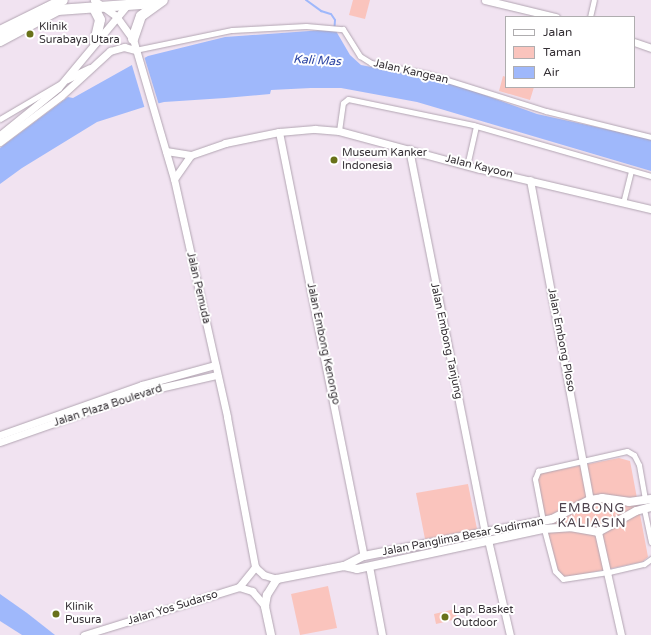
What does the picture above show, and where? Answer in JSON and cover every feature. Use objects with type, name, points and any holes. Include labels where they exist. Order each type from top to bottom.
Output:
[{"type":"highway","points":[[0,31],[63,0]]},
{"type":"highway","points":[[0,41],[58,10],[94,4],[105,7],[129,3],[159,2]]},
{"type":"highway","points":[[133,39],[138,20],[159,2]]},
{"type":"highway","points":[[94,4],[100,20],[95,42]]},
{"type":"main road","name":"Jalan Panglima Besar Sudirman","points":[[543,525],[590,500],[648,504]]},
{"type":"main road","points":[[598,532],[648,504]]},
{"type":"main road","name":"Jalan Panglima Besar Sudirman","points":[[277,579],[344,566],[364,556],[487,536],[543,525],[570,527],[598,532]]},
{"type":"main road","name":"Jalan Panglima Besar Sudirman","points":[[344,566],[357,568],[369,566],[487,536]]},
{"type":"main road","points":[[271,635],[265,606],[267,595],[277,579]]},
{"type":"street","points":[[63,0],[68,0]]},
{"type":"street","points":[[485,0],[552,16]]},
{"type":"street","points":[[590,16],[594,0]]},
{"type":"street","points":[[0,134],[64,81],[116,16],[129,3]]},
{"type":"street","name":"Jalan Pemuda","points":[[105,7],[116,16],[133,39],[174,179],[218,375],[255,567]]},
{"type":"street","name":"Jalan Kangean","points":[[136,50],[232,30],[306,26],[332,27],[343,29],[360,56],[371,63],[428,74],[546,111],[651,137]]},
{"type":"street","points":[[635,42],[651,48]]},
{"type":"street","points":[[0,142],[61,96],[92,67],[116,48],[136,50]]},
{"type":"street","points":[[0,119],[42,92],[92,67]]},
{"type":"street","points":[[339,131],[343,103],[348,99],[476,126],[651,176]]},
{"type":"street","points":[[467,166],[476,126]]},
{"type":"street","name":"Jalan Kayoon","points":[[166,151],[190,155],[225,143],[279,132],[310,129],[339,131],[467,166],[651,210]]},
{"type":"street","name":"Jalan Embong Kenongo","points":[[279,132],[364,556]]},
{"type":"street","name":"Jalan Embong Tanjung","points":[[409,149],[487,536],[510,635]]},
{"type":"street","points":[[174,179],[190,155]]},
{"type":"street","points":[[623,203],[631,171]]},
{"type":"street","name":"Jalan Embong Ploso","points":[[530,180],[584,461],[590,500]]},
{"type":"street","name":"Jalan Plaza Boulevard","points":[[85,409],[142,385],[215,365]]},
{"type":"street","name":"Jalan Plaza Boulevard","points":[[0,442],[13,434],[85,409],[142,392],[218,375]]},
{"type":"street","name":"Jalan Plaza Boulevard","points":[[0,434],[13,434]]},
{"type":"street","points":[[651,542],[648,504],[639,465],[631,452],[542,469],[535,475],[543,525],[555,571],[559,578],[609,572],[644,564],[651,559]]},
{"type":"street","points":[[598,532],[609,572],[621,635]]},
{"type":"street","points":[[369,566],[382,635]]},
{"type":"street","points":[[239,588],[248,579],[255,567],[264,575],[277,579]]},
{"type":"street","points":[[239,588],[252,591],[265,606]]},
{"type":"street","name":"Jalan Yos Sudarso","points":[[84,635],[239,588]]},
{"type":"green space","points":[[353,0],[370,0],[365,19],[349,15]]},
{"type":"green space","points":[[503,76],[505,77],[505,88],[534,88],[530,100],[499,91]]},
{"type":"green space","points":[[619,458],[630,461],[648,557],[642,562],[564,578],[556,571],[536,479],[537,474]]},
{"type":"green space","points":[[468,484],[477,529],[425,539],[416,493]]},
{"type":"green space","points":[[328,586],[337,628],[300,635],[291,594]]},
{"type":"green space","name":"Lap. Basket Outdoor","points":[[455,609],[457,619],[436,624],[434,614]]},
{"type":"water","name":"Kali Mas","points":[[323,30],[336,31],[350,55],[361,65],[449,82],[537,114],[651,139],[651,171],[417,102],[341,88],[311,88],[271,90],[270,94],[164,102],[144,107],[97,122],[22,168],[0,184],[0,148],[68,97],[73,98],[148,56],[225,37]]},
{"type":"water","points":[[0,594],[55,635],[22,635],[0,621]]},
{"type":"pier","points":[[144,56],[159,105],[145,109],[131,62]]},
{"type":"waterway","points":[[306,0],[321,11],[331,14],[335,20],[334,34]]},
{"type":"place","name":"Klinik Surabaya Utara","points":[[30,34]]},
{"type":"place","name":"Museum Kanker Indonesia","points":[[334,160]]},
{"type":"place","name":"Klinik Pusura","points":[[56,614]]},
{"type":"place","name":"Lap. Basket Outdoor","points":[[445,617]]},
{"type":"district","name":"EMBONG KALIASIN","points":[[592,516]]}]
